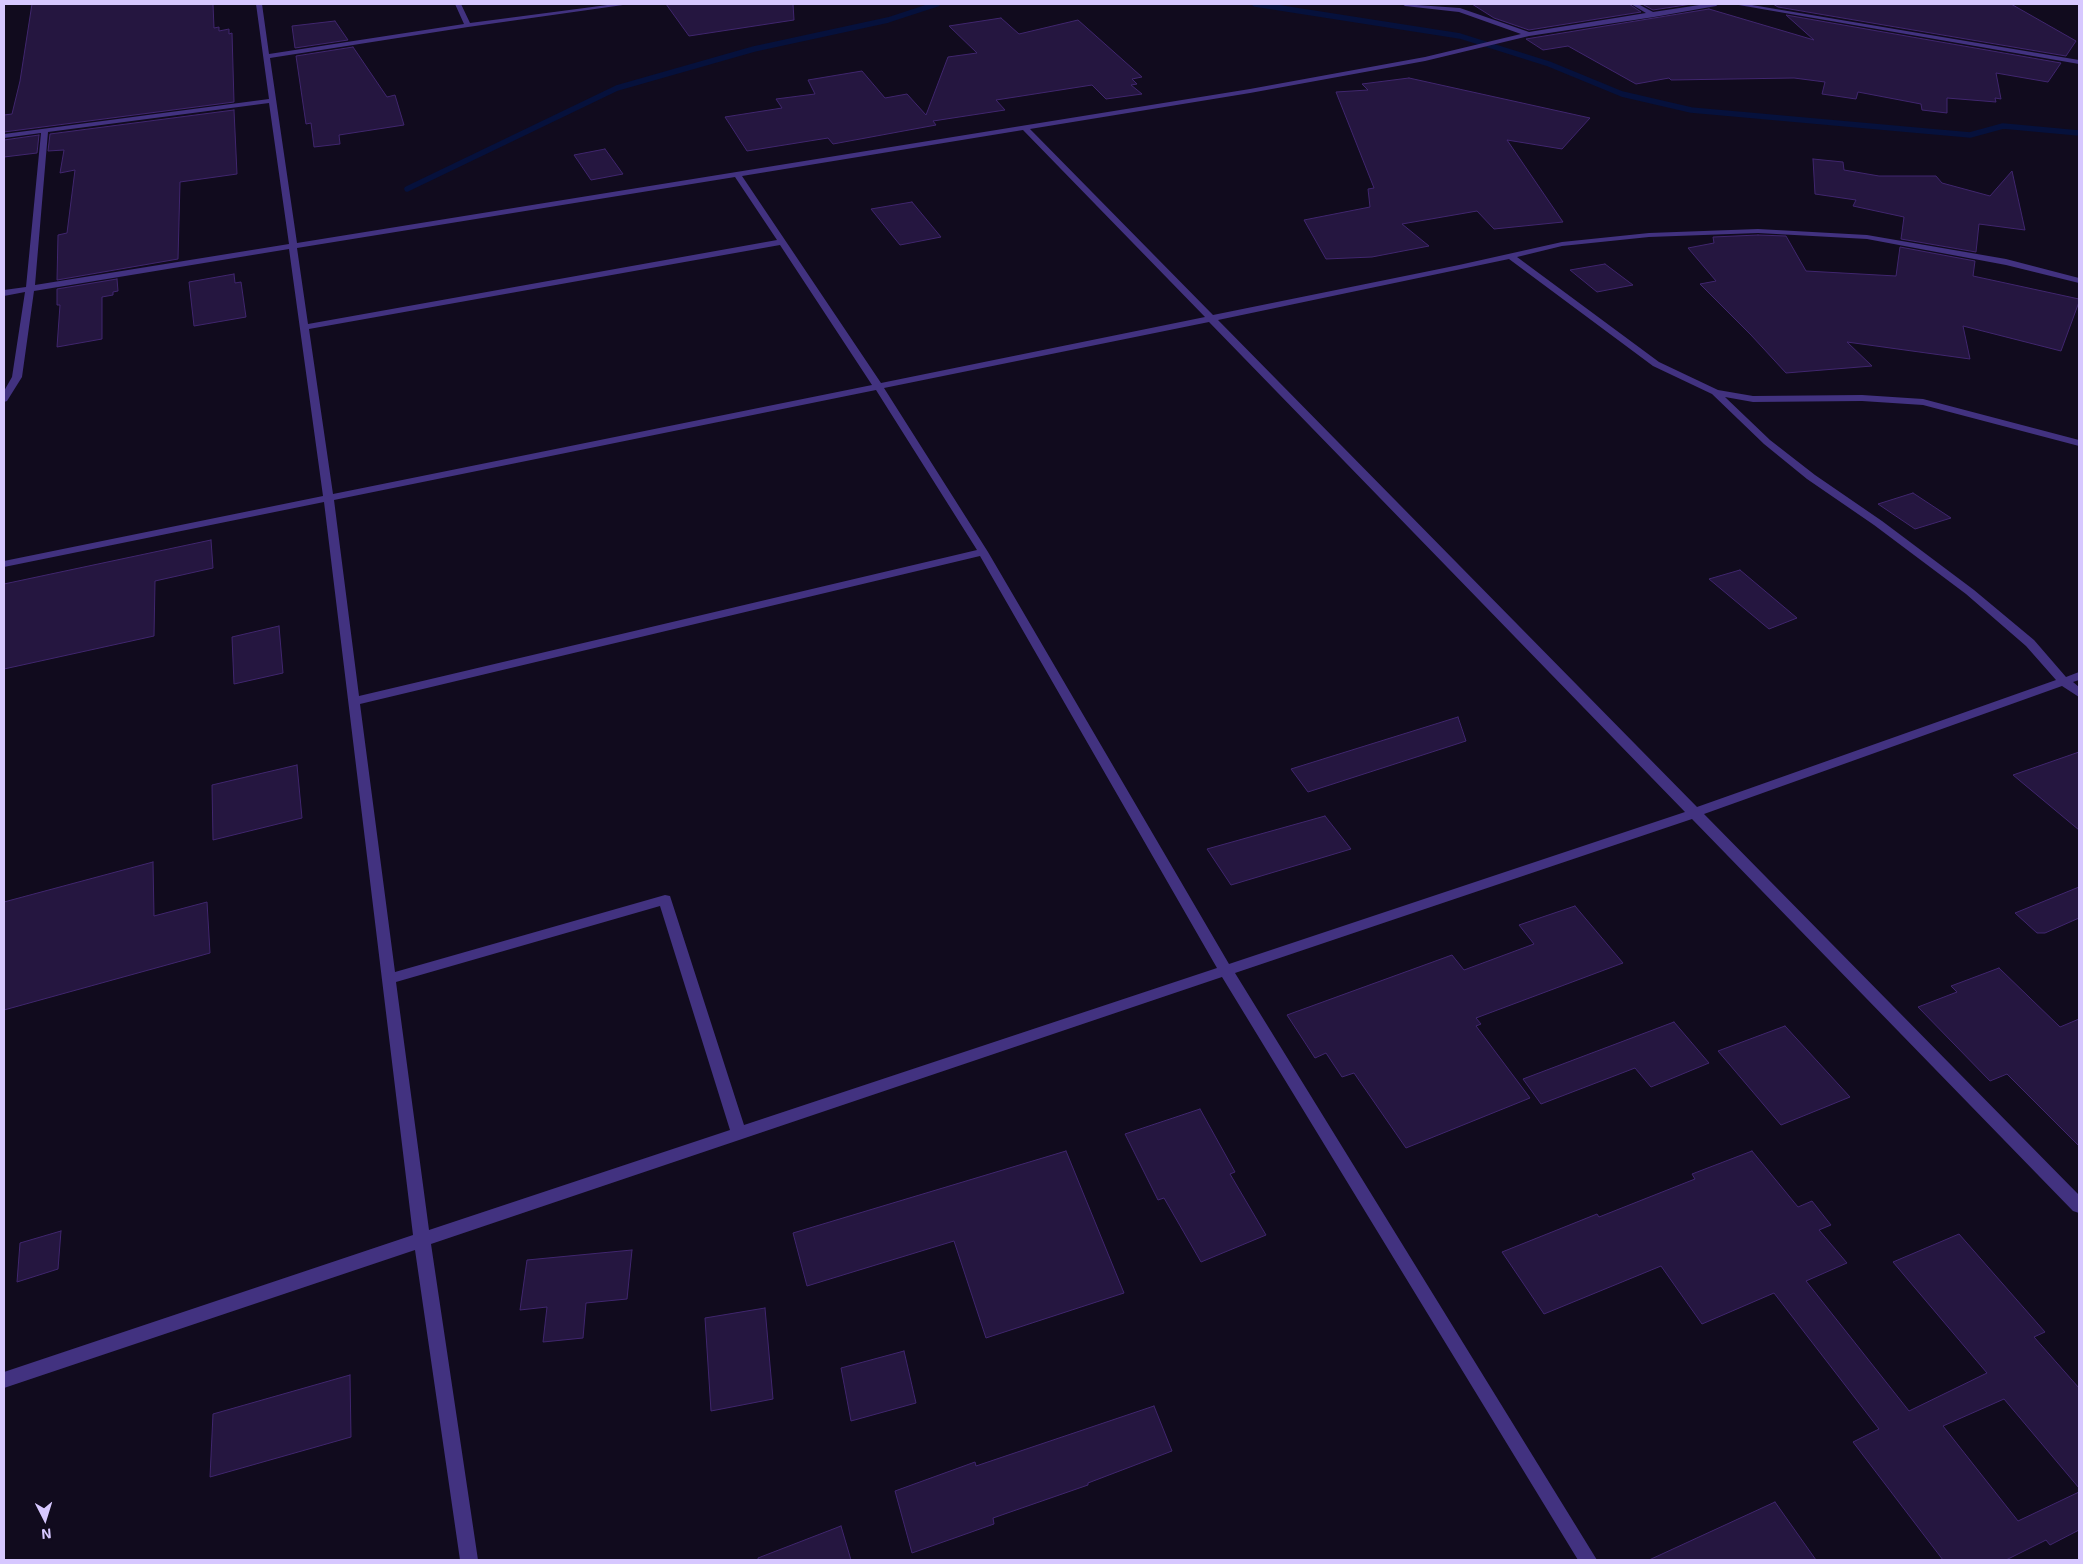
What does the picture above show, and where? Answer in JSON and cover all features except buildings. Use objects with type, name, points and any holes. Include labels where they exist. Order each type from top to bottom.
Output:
[{"type":"street","points":[[259,4],[328,497],[422,1240],[469,1560]]},
{"type":"street","points":[[458,4],[468,25]]},
{"type":"street","points":[[266,57],[468,25],[627,4]]},
{"type":"street","points":[[1405,4],[1460,10],[1529,34]]},
{"type":"street","points":[[1634,4],[1654,15]]},
{"type":"street","points":[[4,294],[738,176],[1250,91],[1425,59],[1529,34],[1716,4]]},
{"type":"street","points":[[1736,4],[2079,62]]},
{"type":"street","points":[[4,136],[272,101]]},
{"type":"street","points":[[1025,128],[2079,1206]]},
{"type":"street","points":[[4,399],[17,377],[30,289],[45,130]]},
{"type":"street","points":[[738,176],[878,386],[982,552],[1226,971],[1588,1560]]},
{"type":"street","points":[[4,564],[1211,318],[1562,244],[1649,235],[1758,231],[1867,238],[2006,262],[2079,280]]},
{"type":"street","points":[[304,328],[782,242]]},
{"type":"street","points":[[1510,256],[1656,364],[1716,392],[1753,399],[1862,398],[1924,402],[2079,442]]},
{"type":"street","points":[[1716,392],[1767,442],[1811,477],[1878,523],[1970,592],[2030,644],[2064,682],[2079,693]]},
{"type":"street","points":[[354,701],[982,552]]},
{"type":"street","points":[[4,1380],[1695,813],[2079,676]]},
{"type":"street","points":[[389,979],[665,900],[738,1134]]},
{"type":"waterway","points":[[407,189],[617,88],[754,49],[888,20],[937,4]]},
{"type":"waterway","points":[[1255,4],[1460,36],[1549,64],[1622,94],[1691,110],[1970,135],[2003,126],[2079,133]]}]
